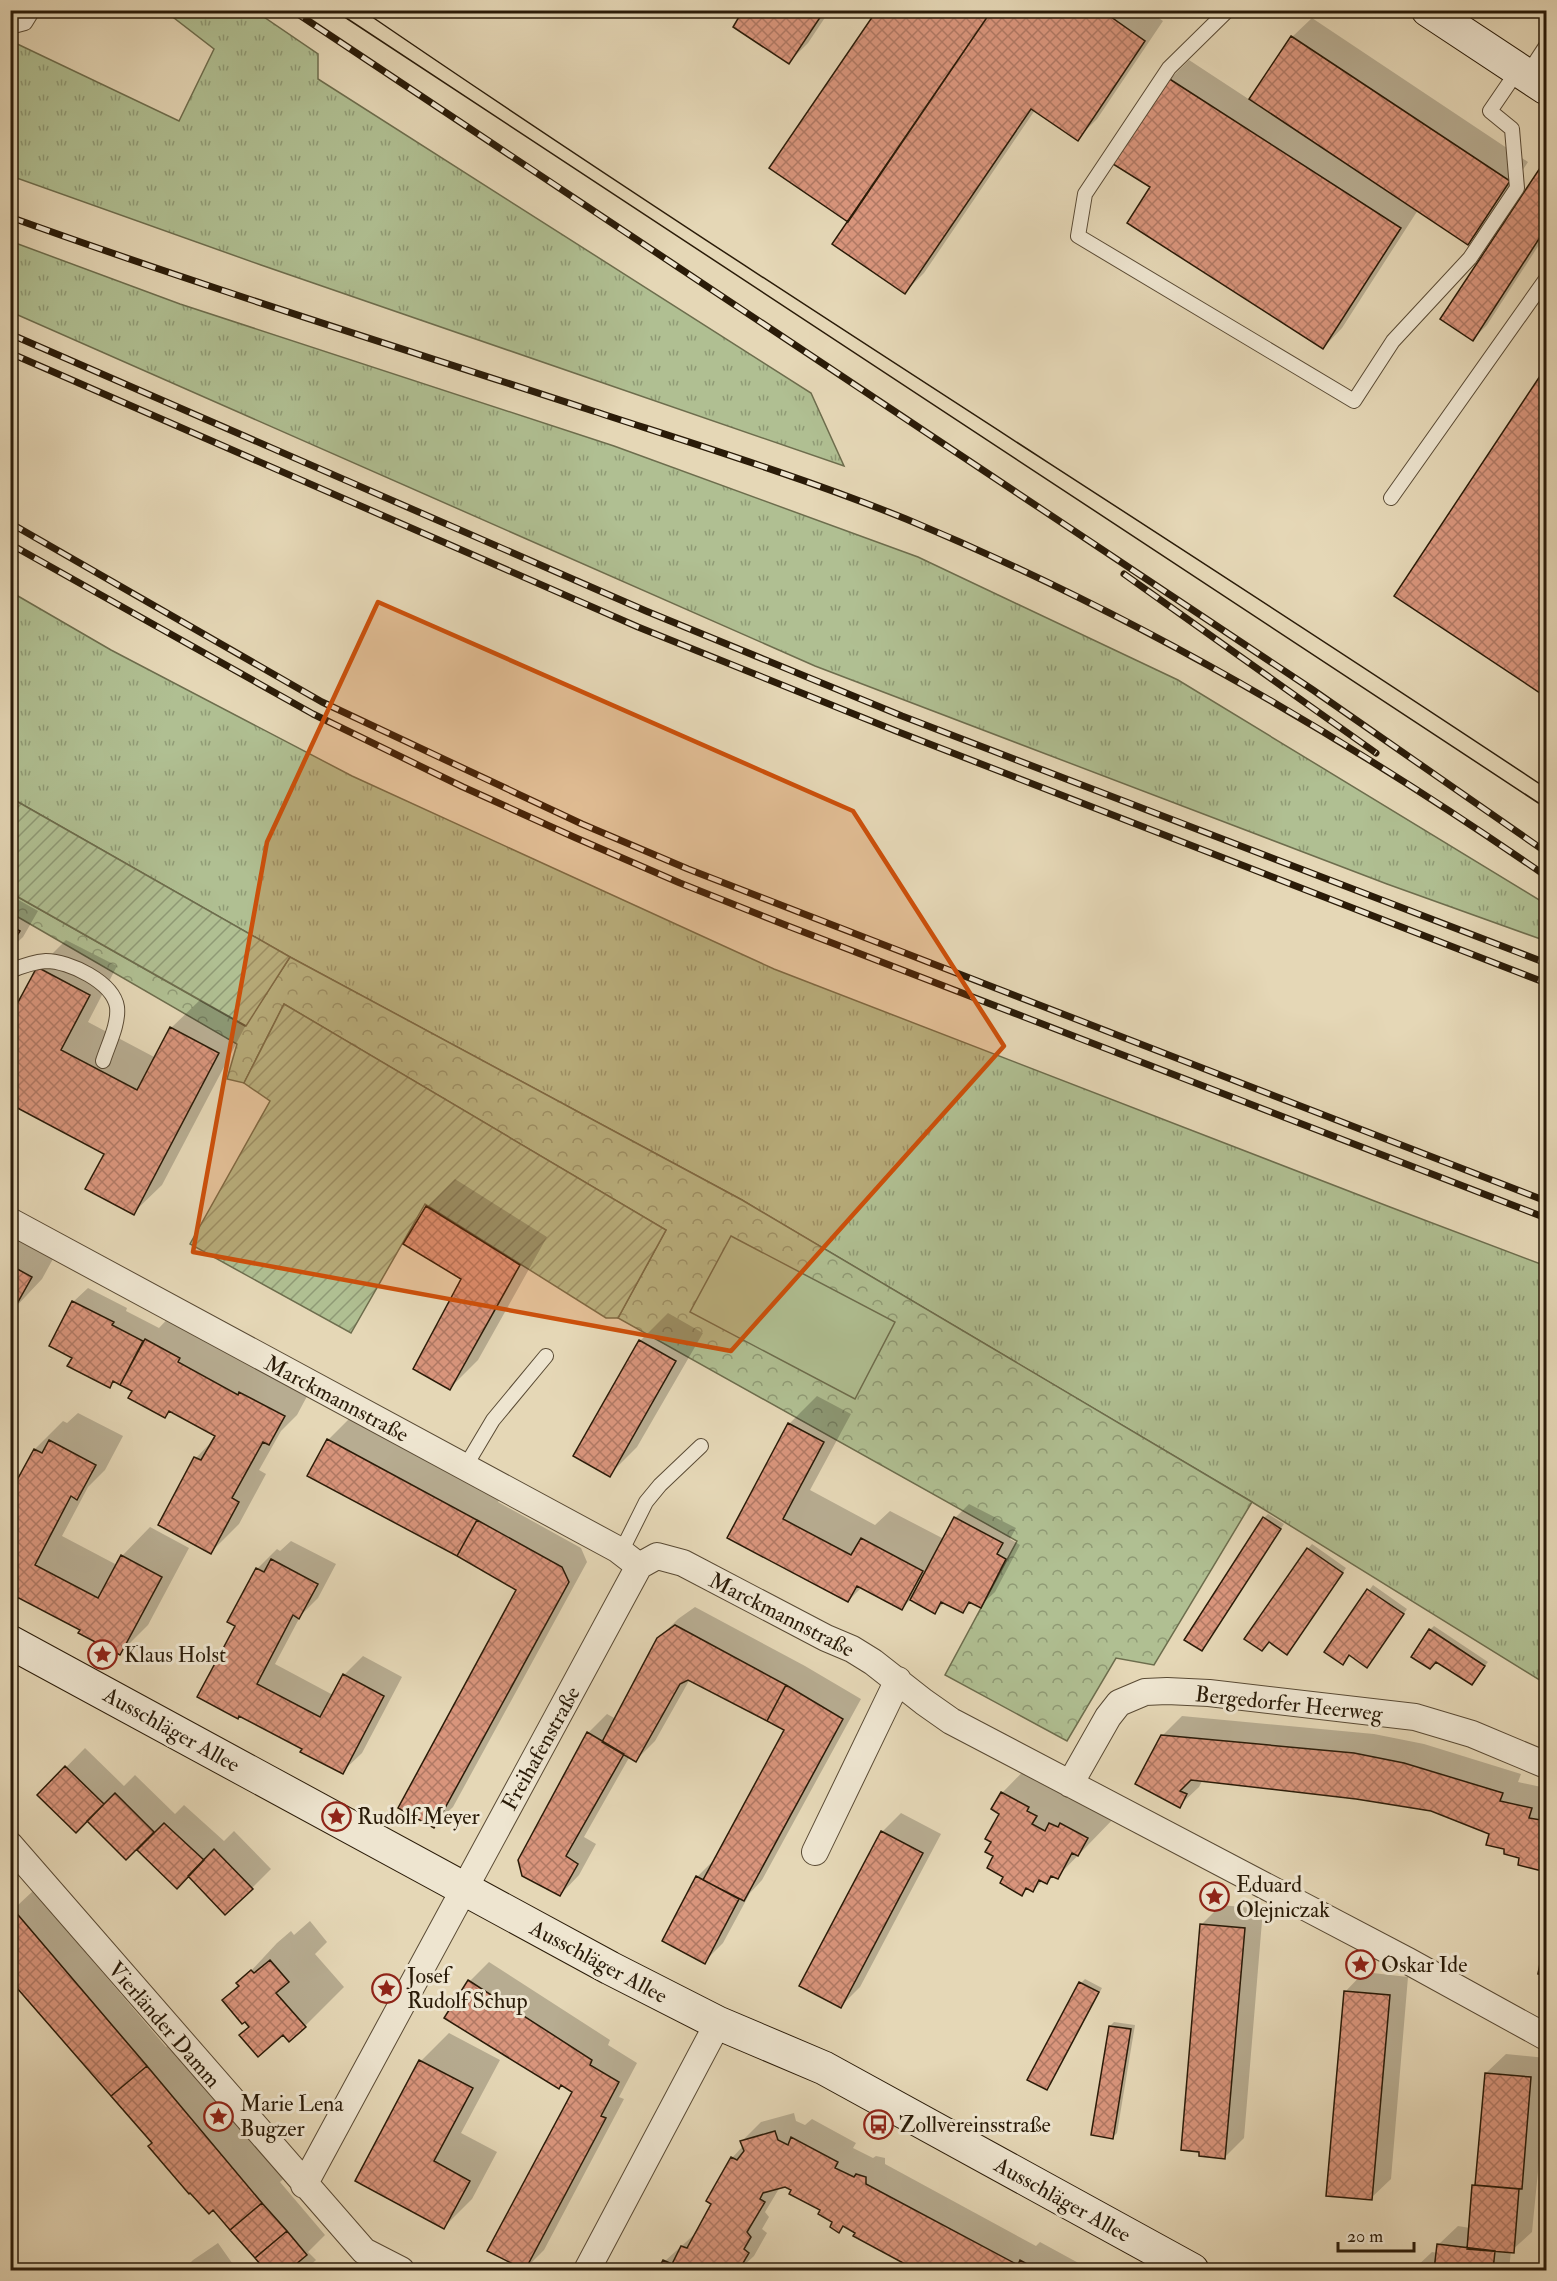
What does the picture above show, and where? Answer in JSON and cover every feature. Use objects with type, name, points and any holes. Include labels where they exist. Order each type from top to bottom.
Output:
[{"type":"street","points":[[1428,10],[1530,77]]},
{"type":"street","name":"Marckmannstraße","points":[[10,1221],[630,1559],[657,1556],[683,1563],[826,1638],[852,1649],[898,1680],[951,1721],[1408,1961],[1546,2037]]},
{"type":"street","name":"Freihafenstraße","points":[[304,2185],[464,1887],[630,1559]]},
{"type":"street","name":"Ausschläger Allee","points":[[10,1642],[610,1968],[718,2024],[824,2068],[1192,2271]]},
{"type":"street","points":[[815,1852],[898,1680]]},
{"type":"street","name":"Bergedorfer Heerweg","points":[[1070,1784],[1108,1717],[1119,1703],[1145,1692],[1167,1691],[1209,1693],[1415,1718],[1472,1734],[1546,1765]]},
{"type":"street","name":"Vierländer Damm","points":[[10,1845],[304,2185],[364,2251],[401,2271]]},
{"type":"street","points":[[587,2271],[718,2024]]},
{"type":"lane","points":[[10,27],[25,23],[33,10]]},
{"type":"lane","points":[[1228,10],[1169,68],[1130,126],[1085,194],[1078,236],[1354,401],[1393,341],[1470,258],[1517,188],[1512,129],[1490,111],[1530,77],[1546,46]]},
{"type":"lane","points":[[1391,498],[1546,279]]},
{"type":"lane","points":[[10,971],[29,963],[49,961],[85,972],[104,985],[114,996],[117,1007],[116,1020],[103,1061]]},
{"type":"lane","points":[[465,1467],[493,1420],[546,1356]]},
{"type":"lane","points":[[630,1559],[646,1502],[660,1485],[701,1446]]},
{"type":"highlighted area","points":[[378,602],[853,811],[1004,1046],[731,1351],[193,1252],[267,842]]},
{"type":"green space","points":[[165,11],[255,11],[318,54],[318,79],[811,393],[844,466],[261,265],[11,176],[11,41],[179,121],[214,49]]},
{"type":"green space","points":[[10,241],[180,304],[614,446],[918,557],[1178,680],[1541,901],[1546,916],[1546,941],[1387,884],[815,666],[11,312]]},
{"type":"green space","points":[[11,592],[111,650],[352,776],[774,969],[1546,1266],[1546,1684],[1252,1502],[742,1200],[290,957],[11,798]]},
{"type":"green space","points":[[11,798],[290,957],[246,1026],[11,893]]},
{"type":"green space","points":[[11,893],[245,1026],[290,957],[742,1200],[1252,1502],[1154,1665],[1116,1658],[1067,1741],[945,1675],[1017,1541],[618,1318],[666,1230],[284,1004],[244,1083],[227,1079],[237,1044],[11,913]]},
{"type":"green space","points":[[284,1004],[666,1230],[618,1318],[606,1318],[425,1204],[351,1333],[190,1244],[270,1101],[244,1083]]},
{"type":"green space","points":[[731,1236],[895,1322],[855,1399],[690,1312]]},
{"type":"building","points":[[743,10],[825,10],[789,64],[733,27]]},
{"type":"building","points":[[877,10],[992,10],[848,222],[769,168]]},
{"type":"building","points":[[992,10],[1101,10],[1145,41],[1078,141],[1031,109],[905,294],[832,244]]},
{"type":"building","points":[[1291,36],[1510,181],[1468,245],[1249,99]]},
{"type":"building","points":[[1168,78],[1401,228],[1323,349],[1127,223],[1150,187],[1113,164]]},
{"type":"building","points":[[1546,159],[1546,228],[1473,341],[1440,319]]},
{"type":"building","points":[[1546,367],[1546,697],[1394,596]]},
{"type":"building","points":[[10,925],[20,931],[10,947]]},
{"type":"building","points":[[37,967],[90,995],[61,1050],[137,1090],[170,1027],[219,1053],[134,1215],[85,1189],[104,1154],[10,1104],[10,1017]]},
{"type":"building","points":[[426,1206],[520,1265],[450,1390],[413,1369],[461,1279],[403,1244]]},
{"type":"building","points":[[10,1265],[32,1277],[14,1309],[10,1307]]},
{"type":"building","points":[[72,1301],[114,1322],[112,1325],[143,1341],[120,1385],[113,1381],[110,1388],[67,1366],[72,1358],[49,1346]]},
{"type":"building","points":[[145,1339],[180,1358],[178,1362],[238,1395],[239,1392],[285,1416],[269,1445],[263,1442],[232,1498],[239,1502],[211,1554],[158,1525],[194,1457],[201,1460],[215,1436],[169,1411],[165,1418],[128,1398],[132,1391],[120,1385]]},
{"type":"building","points":[[639,1340],[676,1361],[610,1477],[573,1456]]},
{"type":"building","points":[[788,1423],[824,1442],[783,1519],[851,1555],[861,1538],[923,1571],[902,1610],[857,1586],[848,1602],[727,1538]]},
{"type":"building","points":[[327,1439],[477,1520],[457,1556],[307,1476]]},
{"type":"building","points":[[49,1440],[96,1465],[77,1500],[71,1496],[35,1565],[98,1598],[121,1555],[162,1577],[120,1655],[78,1633],[80,1630],[17,1597],[16,1600],[10,1597],[10,1512],[13,1507],[10,1506],[10,1493],[34,1449],[42,1453]]},
{"type":"building","points":[[954,1517],[1003,1543],[997,1554],[1006,1559],[981,1608],[969,1602],[963,1613],[941,1602],[935,1614],[910,1600]]},
{"type":"building","points":[[1263,1517],[1281,1529],[1202,1651],[1184,1640]]},
{"type":"building","points":[[477,1520],[562,1567],[569,1582],[434,1828],[398,1808],[516,1590],[457,1556]]},
{"type":"building","points":[[1307,1548],[1343,1573],[1287,1655],[1269,1642],[1262,1651],[1244,1639]]},
{"type":"building","points":[[271,1559],[318,1584],[299,1619],[293,1615],[257,1684],[320,1717],[343,1674],[384,1696],[343,1774],[300,1752],[302,1749],[197,1697],[235,1626],[227,1622],[256,1568],[264,1572]]},
{"type":"building","points":[[1367,1589],[1404,1614],[1367,1668],[1349,1655],[1343,1665],[1324,1652]]},
{"type":"building","points":[[675,1625],[786,1685],[767,1721],[688,1680],[680,1684],[636,1762],[602,1742],[657,1638]]},
{"type":"building","points":[[1429,1629],[1485,1666],[1472,1685],[1436,1662],[1430,1669],[1411,1657]]},
{"type":"building","points":[[786,1685],[843,1719],[744,1901],[703,1880],[784,1730],[767,1721]]},
{"type":"building","points":[[587,1732],[624,1754],[566,1856],[578,1864],[560,1896],[522,1876],[518,1860]]},
{"type":"building","points":[[1161,1735],[1354,1753],[1404,1763],[1503,1793],[1500,1801],[1532,1808],[1529,1818],[1546,1821],[1546,1872],[1518,1865],[1519,1858],[1504,1854],[1504,1849],[1486,1845],[1489,1834],[1431,1811],[1356,1799],[1191,1780],[1180,1791],[1187,1794],[1180,1808],[1135,1784]]},
{"type":"building","points":[[65,1766],[104,1804],[76,1833],[37,1795]]},
{"type":"building","points":[[1001,1792],[1029,1807],[1027,1811],[1037,1816],[1032,1824],[1045,1831],[1049,1823],[1058,1827],[1060,1823],[1088,1838],[1078,1856],[1072,1853],[1058,1879],[1051,1876],[1047,1884],[1039,1880],[1033,1892],[1026,1888],[1022,1896],[1000,1883],[1003,1877],[987,1868],[993,1856],[985,1852],[991,1842],[985,1839],[999,1814],[991,1809]]},
{"type":"building","points":[[115,1793],[154,1832],[126,1860],[87,1821]]},
{"type":"building","points":[[164,1823],[204,1860],[177,1889],[137,1850]]},
{"type":"building","points":[[881,1831],[923,1853],[841,2008],[799,1986]]},
{"type":"building","points":[[214,1849],[253,1889],[225,1915],[188,1876]]},
{"type":"building","points":[[696,1876],[739,1899],[705,1964],[662,1941]]},
{"type":"building","points":[[13,1909],[147,2066],[111,2096],[10,1980],[10,1912]]},
{"type":"building","points":[[1200,1924],[1245,1928],[1225,2159],[1199,2156],[1199,2152],[1181,2150]]},
{"type":"building","points":[[1546,1932],[1546,1976],[1538,1974]]},
{"type":"building","points":[[270,1960],[289,1982],[276,1993],[306,2027],[289,2042],[283,2035],[258,2057],[239,2035],[249,2027],[245,2022],[242,2024],[222,2000],[239,1986],[236,1983],[251,1970],[254,1973]]},
{"type":"building","points":[[468,1980],[592,2060],[590,2065],[619,2082],[601,2116],[606,2118],[525,2270],[487,2251],[572,2092],[561,2085],[559,2089],[444,2018]]},
{"type":"building","points":[[1079,1982],[1099,1992],[1047,2090],[1027,2080]]},
{"type":"building","points":[[1344,1991],[1390,1995],[1372,2200],[1326,2196]]},
{"type":"building","points":[[1109,2026],[1131,2029],[1113,2139],[1091,2135]]},
{"type":"building","points":[[419,2060],[473,2088],[434,2161],[470,2181],[444,2229],[355,2181]]},
{"type":"building","points":[[147,2066],[262,2203],[230,2230],[213,2210],[209,2214],[189,2194],[148,2146],[152,2143],[111,2096]]},
{"type":"building","points":[[1485,2073],[1531,2077],[1522,2189],[1475,2185]]},
{"type":"building","points":[[775,2131],[778,2140],[788,2145],[791,2137],[838,2162],[835,2168],[854,2177],[856,2174],[866,2177],[866,2184],[1018,2265],[1020,2260],[1038,2270],[916,2270],[853,2236],[855,2233],[843,2226],[839,2233],[830,2227],[832,2222],[818,2214],[820,2210],[789,2194],[791,2190],[785,2187],[763,2193],[760,2199],[765,2202],[747,2232],[751,2237],[744,2249],[749,2253],[739,2270],[658,2270],[663,2260],[672,2264],[681,2246],[687,2248],[711,2204],[706,2201],[731,2157],[737,2160],[744,2151],[740,2141]]},
{"type":"building","points":[[1472,2185],[1519,2189],[1514,2253],[1467,2249]]},
{"type":"building","points":[[262,2203],[287,2231],[255,2258],[230,2230]]},
{"type":"building","points":[[287,2231],[307,2255],[289,2270],[265,2270],[255,2258]]},
{"type":"building","points":[[1437,2244],[1495,2251],[1493,2270],[1434,2270]]},
{"type":"tram line","points":[[334,10],[1546,808]]},
{"type":"tram line","points":[[362,10],[656,207],[1546,788]]},
{"type":"railway","points":[[292,10],[1313,690],[1546,852]]},
{"type":"railway","points":[[10,217],[226,291],[748,461],[906,519],[1074,595],[1236,681],[1393,775],[1546,876]]},
{"type":"railway","points":[[10,334],[646,611],[902,716],[1546,963]]},
{"type":"railway","points":[[10,353],[638,627],[896,731],[1546,983]]},
{"type":"railway","points":[[10,523],[322,702],[582,824],[688,869],[1546,1201]]},
{"type":"railway","points":[[10,544],[313,714],[463,787],[576,838],[788,926],[1546,1218]]},
{"type":"railway","points":[[1124,574],[1376,753]]},
{"type":"place","name":"Klaus Holst","points":[[103,1654]]},
{"type":"place","name":"Rudolf Meyer","points":[[336,1816]]},
{"type":"place","name":"Eduard Olejniczak","points":[[1215,1897]]},
{"type":"place","name":"Oskar Ide","points":[[1360,1964]]},
{"type":"place","name":"Josef Rudolf Schup","points":[[386,1988]]},
{"type":"place","name":"Marie Lena Bugzer","points":[[219,2116]]},
{"type":"place","name":"Zollvereinsstraße","points":[[878,2124]]}]
